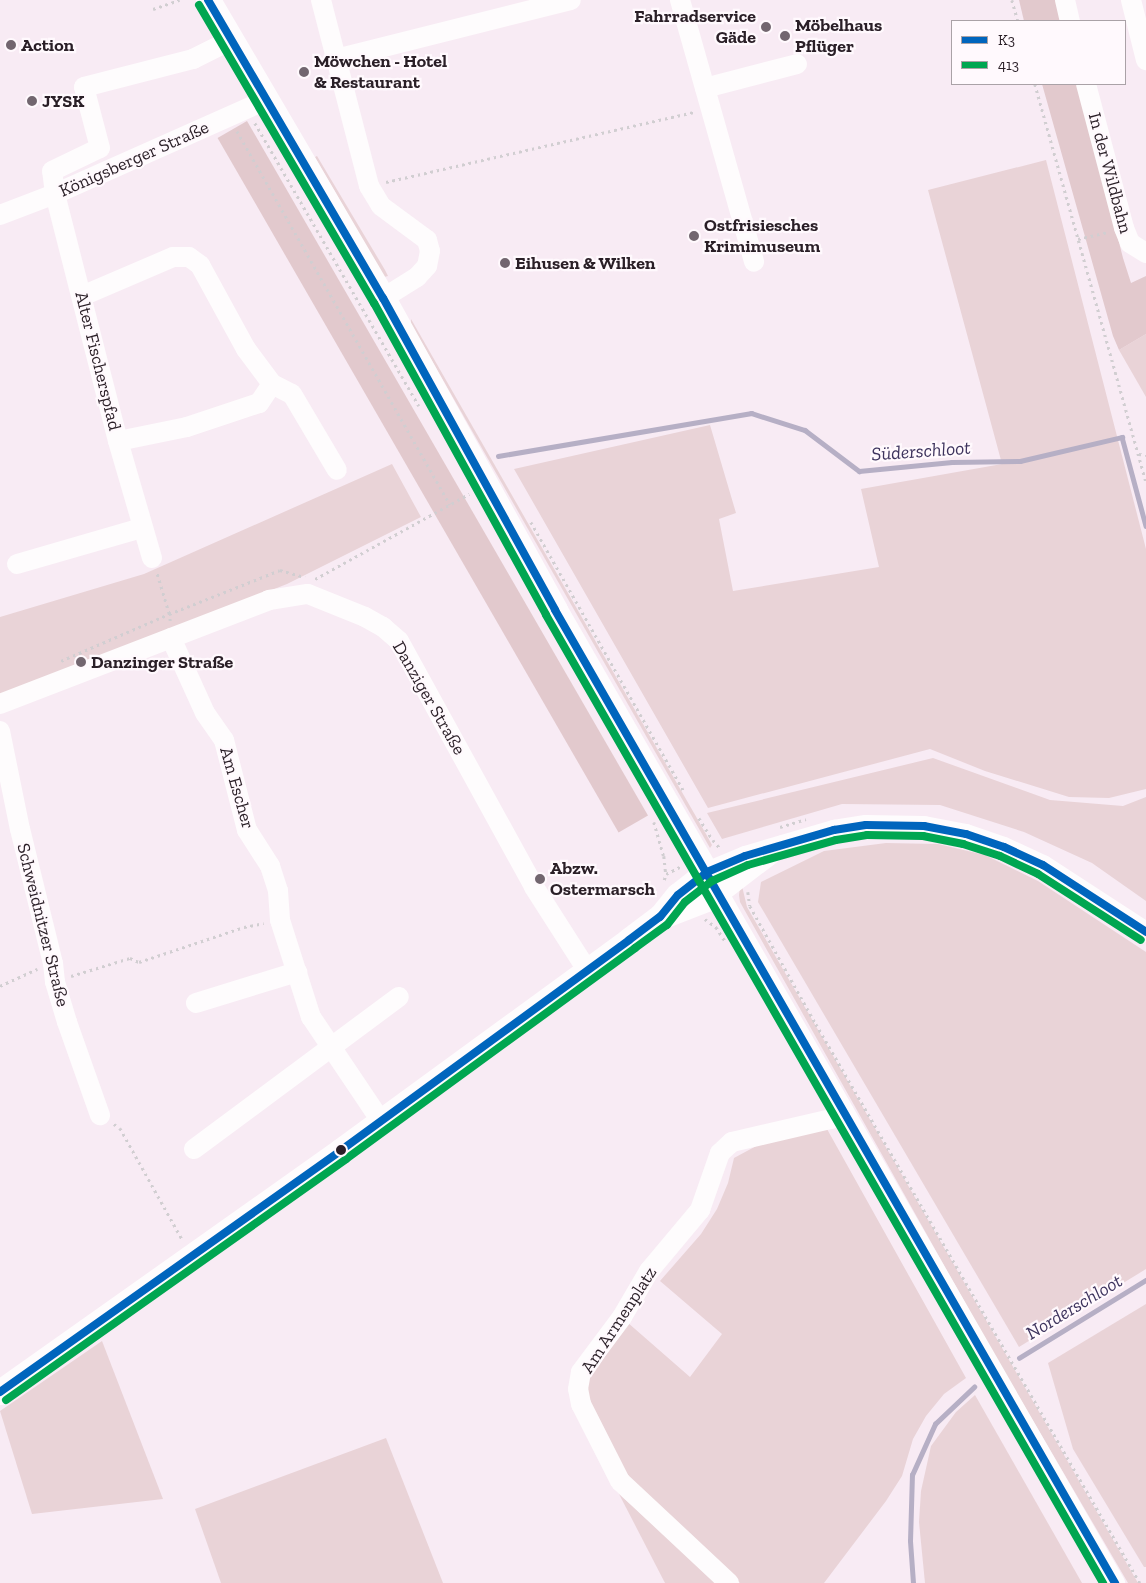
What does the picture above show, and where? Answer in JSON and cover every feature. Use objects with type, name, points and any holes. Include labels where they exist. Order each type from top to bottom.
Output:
[{"type":"main road","points":[[208,0],[230,40],[247,108],[383,298],[555,610],[719,894],[660,917]]},
{"type":"main road","points":[[0,1392],[381,1121],[588,970],[660,917],[678,895],[707,872]]},
{"type":"street","points":[[321,0],[369,186],[381,206],[427,240],[430,251],[427,266],[417,277],[383,298]]},
{"type":"street","points":[[336,59],[571,0]]},
{"type":"street","points":[[680,0],[754,262]]},
{"type":"street","points":[[1065,0],[1070,20]]},
{"type":"street","points":[[1131,0],[1146,60]]},
{"type":"street","name":"Alter Fischerspfad","points":[[154,567],[118,441],[55,194],[52,171],[100,148],[84,87],[193,59],[230,40]]},
{"type":"street","points":[[705,88],[797,64]]},
{"type":"street","name":"In der Wildbahn","points":[[1086,85],[1124,228],[1130,243],[1146,253]]},
{"type":"street","name":"Königsberger Straße","points":[[0,215],[55,194],[247,108]]},
{"type":"street","points":[[82,296],[173,257],[189,257],[200,265],[246,348],[272,384],[292,394],[337,470]]},
{"type":"street","points":[[118,441],[187,427],[259,403],[272,384]]},
{"type":"street","points":[[17,564],[142,528]]},
{"type":"street","name":"Danziger Straße","points":[[0,704],[269,600],[308,594],[383,627],[399,641],[530,880],[588,970]]},
{"type":"street","name":"Am Escher","points":[[171,638],[205,713],[224,740],[247,830],[270,866],[278,891],[280,920],[311,1017],[381,1121]]},
{"type":"street","name":"Schweidnitzer Straße","points":[[0,731],[20,829],[53,963],[55,982],[100,1115]]},
{"type":"street","points":[[707,872],[745,856],[834,830],[866,825],[924,826],[966,834],[1004,847],[1043,865],[1146,932]]},
{"type":"street","points":[[783,845],[719,894],[1115,1583]]},
{"type":"street","points":[[196,1003],[297,972]]},
{"type":"street","points":[[194,1149],[399,997]]},
{"type":"street","name":"Am Armenplatz","points":[[729,1583],[620,1481],[581,1404],[578,1389],[582,1372],[622,1317],[649,1271],[700,1210],[720,1153],[732,1142],[831,1119],[845,1113]]},
{"type":"path","points":[[153,9],[180,0]]},
{"type":"path","points":[[1012,0],[1018,20]]},
{"type":"path","points":[[1035,85],[1146,481]]},
{"type":"path","points":[[247,108],[420,408]]},
{"type":"path","points":[[247,108],[450,505]]},
{"type":"path","points":[[369,186],[711,108]]},
{"type":"path","points":[[1078,239],[1124,228]]},
{"type":"path","points":[[1139,454],[1146,455]]},
{"type":"path","points":[[53,664],[169,614],[280,570],[313,579],[469,494],[473,502]]},
{"type":"path","points":[[154,567],[169,614]]},
{"type":"path","points":[[592,632],[687,796]]},
{"type":"path","points":[[697,814],[719,847]]},
{"type":"path","points":[[652,817],[664,856],[666,874]]},
{"type":"path","points":[[741,878],[749,892],[750,906],[816,1024],[1140,1583]]},
{"type":"path","points":[[78,974],[130,958],[139,962],[244,927],[280,920]]},
{"type":"path","points":[[0,986],[53,963]]},
{"type":"path","points":[[100,1115],[120,1128],[187,1247]]},
{"type":"shaded area","points":[[1019,0],[1059,0],[1064,20],[1024,20]]},
{"type":"shaded area","points":[[1042,85],[1079,85],[1131,283],[1146,276],[1146,334],[1119,350],[1113,336]]},
{"type":"shaded area","points":[[247,121],[648,816],[619,833],[218,138]]},
{"type":"shaded area","points":[[317,156],[388,276],[384,277],[315,157]]},
{"type":"shaded area","points":[[1046,160],[1146,549],[1146,789],[1109,798],[1069,797],[985,771],[930,749],[708,808],[514,469],[710,425],[736,513],[719,519],[733,591],[879,567],[861,489],[1002,464],[928,190]]},
{"type":"shaded area","points":[[411,319],[706,834],[712,845],[710,848],[411,324]]},
{"type":"shaded area","points":[[1146,334],[1146,397],[1119,350]]},
{"type":"shaded area","points":[[392,464],[421,517],[287,584],[0,696],[0,617],[144,574]]},
{"type":"shaded area","points":[[933,758],[1050,800],[1123,806],[1146,797],[1146,901],[1092,863],[1024,832],[940,805],[842,804],[722,839],[707,813]]},
{"type":"shaded area","points":[[886,843],[938,844],[985,855],[1038,881],[1146,952],[1146,1269],[1019,1347],[758,902],[761,882],[824,851]]},
{"type":"shaded area","points":[[742,886],[747,907],[1138,1583],[1128,1583],[990,1347],[740,902],[739,895]]},
{"type":"shaded area","points":[[827,1129],[966,1378],[944,1394],[926,1416],[913,1439],[902,1476],[886,1501],[824,1583],[740,1583],[633,1486],[585,1402],[585,1384],[627,1322],[690,1377],[722,1334],[660,1281],[701,1234],[717,1209],[728,1183],[734,1158],[760,1144]]},
{"type":"shaded area","points":[[1146,1304],[1146,1567],[1144,1567],[1073,1449],[1048,1363]]},
{"type":"shaded area","points":[[102,1341],[163,1499],[32,1514],[0,1411]]},
{"type":"shaded area","points":[[975,1395],[1082,1583],[925,1583],[919,1522],[921,1491],[931,1446],[956,1412]]},
{"type":"shaded area","points":[[386,1438],[443,1583],[221,1583],[195,1509]]},
{"type":"shaded area","points":[[619,1494],[718,1583],[665,1583]]},
{"type":"waterway","name":"Süderschloot","points":[[498,456],[751,413],[805,430],[859,471],[952,462],[1020,461],[1122,437],[1146,526]]},
{"type":"waterway","name":"Norderschloot","points":[[1019,1358],[1146,1280]]},
{"type":"waterway","name":"Norderschloot","points":[[913,1583],[910,1541],[912,1475],[935,1424],[974,1387]]},
{"type":"transit line","name":"K3","points":[[208,0],[383,298],[555,610],[1115,1583]]},
{"type":"transit line","name":"413","points":[[199,5],[374,303],[546,615],[1103,1583]]},
{"type":"transit line","name":"K3","points":[[0,1392],[340,1151],[629,940],[660,917],[678,895],[707,872],[745,856],[834,830],[866,825],[924,826],[966,834],[1004,847],[1043,865],[1146,932]]},
{"type":"transit line","name":"413","points":[[6,1400],[346,1159],[667,925],[685,902],[712,881],[748,865],[836,840],[867,835],[923,836],[963,844],[1000,856],[1038,874],[1141,940]]},
{"type":"place","name":"Fahrradservice Gäde","points":[[766,27]]},
{"type":"place","name":"Möbelhaus Pflüger","points":[[785,36]]},
{"type":"place","name":"Action","points":[[11,45]]},
{"type":"place","name":"Möwchen - Hotel & Restaurant","points":[[304,72]]},
{"type":"place","name":"JYSK","points":[[32,101]]},
{"type":"place","name":"Ostfrisiesches Krimimuseum","points":[[694,236]]},
{"type":"place","name":"Eihusen & Wilken","points":[[505,263]]},
{"type":"place","name":"Danzinger Straße","points":[[81,662]]},
{"type":"place","name":"Abzw. Ostermarsch","points":[[540,879]]}]
